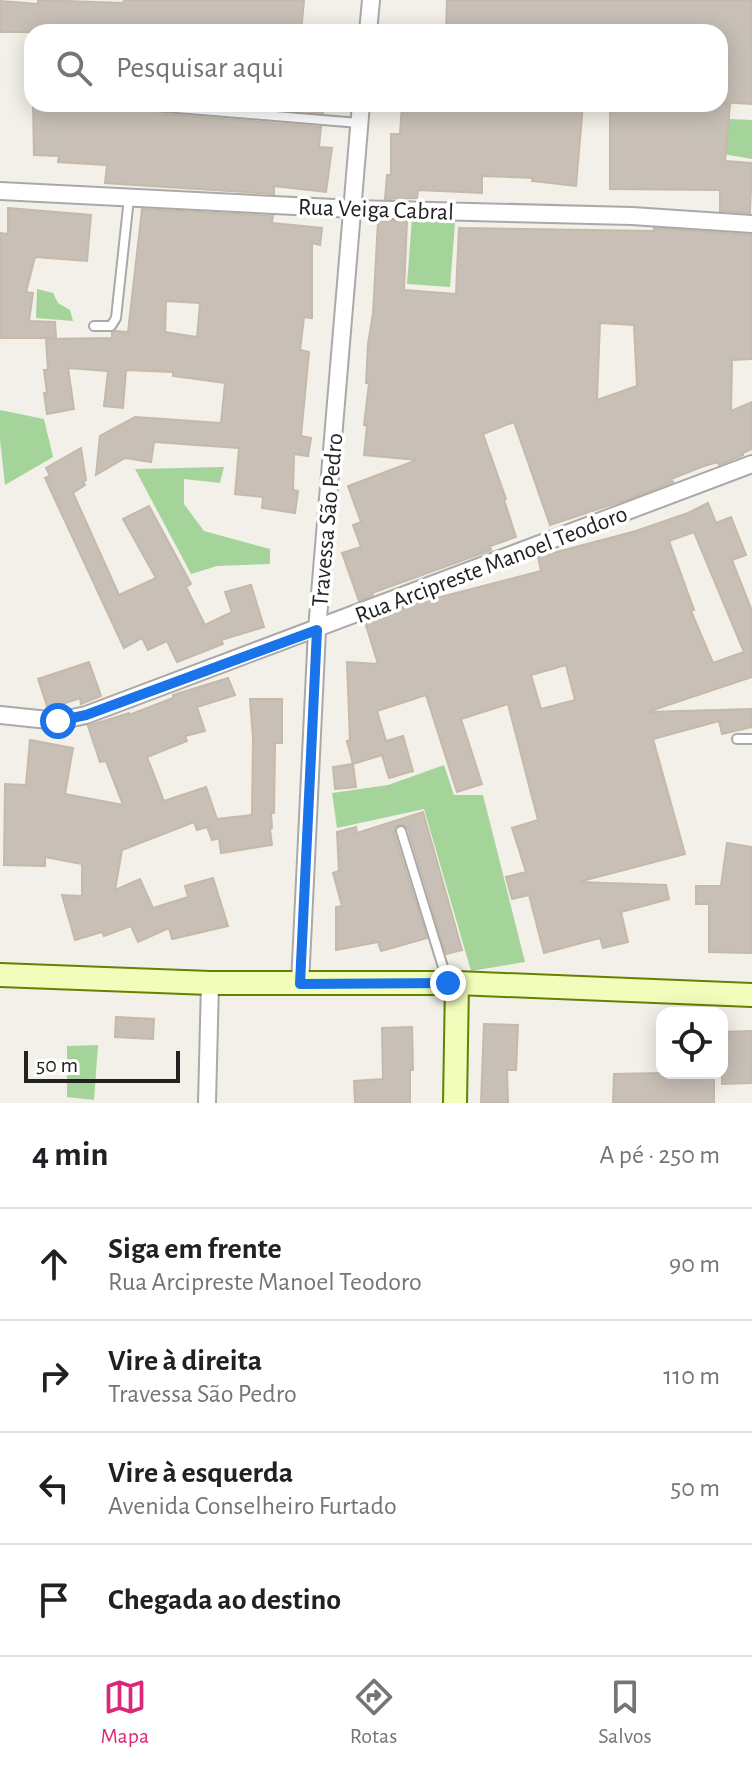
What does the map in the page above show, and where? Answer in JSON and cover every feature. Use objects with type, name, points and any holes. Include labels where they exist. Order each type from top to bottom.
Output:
[{"type":"main road","points":[[0,975],[210,983],[452,983],[752,995]]},
{"type":"main road","points":[[452,983],[455,1103]]},
{"type":"street","points":[[369,24],[371,0]]},
{"type":"street","name":"Travessa São Pedro","points":[[300,984],[317,630],[361,112]]},
{"type":"street","name":"Rua Veiga Cabral","points":[[0,191],[354,209],[632,216],[752,224]]},
{"type":"street","name":"Rua Arcipreste Manoel Teodoro","points":[[0,715],[58,721],[86,715],[752,464]]},
{"type":"street","points":[[207,1103],[210,983]]},
{"type":"lane","points":[[226,112],[360,123]]},
{"type":"lane","points":[[94,326],[111,326],[116,318],[129,197]]},
{"type":"lane","points":[[737,739],[752,739]]},
{"type":"lane","points":[[401,831],[452,983]]},
{"type":"green space","points":[[729,119],[752,120],[752,159],[711,152],[718,136],[727,137]]},
{"type":"green space","points":[[412,219],[455,223],[450,287],[407,284]]},
{"type":"green space","points":[[37,289],[53,293],[58,303],[70,310],[73,321],[36,318]]},
{"type":"green space","points":[[0,410],[44,419],[53,457],[5,485],[0,440]]},
{"type":"green space","points":[[224,467],[220,483],[184,479],[184,504],[204,531],[270,549],[270,564],[217,566],[191,574],[135,469]]},
{"type":"green space","points":[[444,765],[454,795],[483,795],[525,962],[471,971],[424,809],[337,828],[332,793],[388,785]]},
{"type":"green space","points":[[98,1045],[94,1100],[67,1097],[67,1046]]},
{"type":"building","points":[[38,0],[123,3],[124,0],[304,0],[302,24],[24,24],[24,32],[0,32],[0,1],[38,4]]},
{"type":"building","points":[[447,0],[752,0],[752,104],[728,102],[728,24],[446,24]]},
{"type":"building","points":[[730,104],[725,161],[752,163],[750,213],[720,211],[720,190],[610,189],[610,112],[728,112]]},
{"type":"building","points":[[33,112],[161,112],[321,127],[319,147],[332,148],[326,192],[274,186],[274,194],[105,183],[107,165],[58,162],[59,156],[34,155]]},
{"type":"building","points":[[401,112],[582,112],[576,186],[532,181],[533,178],[482,176],[482,193],[418,190],[417,198],[385,199],[387,175],[391,175],[391,134],[400,134]]},
{"type":"building","points":[[8,208],[91,215],[87,261],[35,257],[26,292],[33,293],[29,321],[55,322],[56,338],[0,338],[0,233],[8,234]]},
{"type":"building","points":[[142,209],[273,216],[272,223],[322,228],[320,245],[312,243],[312,318],[304,317],[300,350],[309,352],[301,436],[311,438],[308,456],[294,454],[293,490],[298,491],[295,513],[262,508],[263,497],[235,494],[239,448],[154,442],[151,462],[125,458],[96,475],[100,436],[135,417],[221,423],[225,383],[173,376],[173,372],[126,370],[123,408],[104,406],[108,371],[68,368],[74,409],[47,414],[44,393],[47,393],[44,370],[48,370],[46,339],[112,338],[115,331],[128,332]],"holes":[[[166,301],[200,303],[197,337],[165,332]]]},
{"type":"building","points":[[378,221],[407,221],[404,290],[456,294],[459,228],[654,231],[654,228],[752,235],[752,359],[732,360],[731,411],[752,402],[752,449],[719,465],[718,462],[704,466],[671,479],[673,482],[629,499],[550,525],[514,422],[483,434],[516,537],[490,546],[491,550],[372,593],[359,601],[342,553],[361,547],[353,525],[361,522],[348,486],[417,460],[364,455],[369,383],[366,383],[368,344],[373,313]],"holes":[[[600,323],[634,325],[637,386],[597,400]]]},
{"type":"building","points":[[81,448],[86,480],[83,482],[85,485],[73,493],[119,595],[156,578],[123,519],[149,506],[191,584],[186,587],[205,625],[232,612],[225,592],[251,585],[264,627],[221,640],[223,644],[177,662],[167,641],[148,650],[142,638],[124,648],[45,478],[50,476],[46,468]]},
{"type":"building","points":[[708,503],[716,523],[731,517],[746,555],[732,560],[752,611],[752,677],[647,712],[752,709],[752,727],[722,734],[719,721],[653,739],[685,854],[578,882],[666,885],[669,899],[621,912],[628,942],[603,948],[600,938],[544,953],[529,895],[512,899],[506,877],[526,872],[512,828],[538,820],[508,704],[461,719],[482,784],[457,792],[426,695],[377,711],[386,741],[403,736],[413,771],[389,778],[382,755],[353,764],[347,741],[350,740],[347,662],[378,664],[365,622],[410,605],[541,571],[538,557],[636,531]],"holes":[[[694,532],[744,652],[713,663],[691,611],[694,610],[669,541]],[[566,665],[575,700],[541,709],[531,675]]]},
{"type":"building","points":[[89,662],[101,696],[81,704],[80,698],[48,709],[38,679]]},
{"type":"building","points":[[228,678],[235,695],[197,707],[205,731],[185,736],[187,741],[147,757],[164,801],[206,787],[217,819],[252,815],[250,699],[282,699],[282,743],[275,743],[274,813],[271,813],[270,829],[272,845],[221,853],[219,838],[212,840],[207,827],[197,830],[194,822],[122,850],[115,890],[140,879],[153,908],[188,897],[185,886],[213,878],[228,926],[172,939],[169,928],[138,942],[131,926],[104,936],[102,932],[75,940],[62,895],[82,896],[82,864],[45,857],[45,866],[4,865],[5,784],[26,785],[30,740],[73,748],[65,794],[123,805],[106,761],[100,762],[88,726],[129,715],[173,698],[173,695]]},
{"type":"building","points":[[353,764],[356,787],[335,789],[333,767]]},
{"type":"building","points":[[423,812],[462,950],[446,954],[408,829],[402,824],[395,827],[394,833],[427,938],[381,951],[378,942],[336,950],[336,907],[342,906],[333,873],[339,871],[337,832],[356,827],[357,833]]},
{"type":"building","points":[[727,843],[752,847],[752,953],[709,952],[709,904],[696,904],[696,886],[721,886]]},
{"type":"building","points":[[116,1017],[154,1019],[153,1039],[115,1037]]},
{"type":"building","points":[[484,1024],[518,1025],[516,1070],[507,1070],[508,1103],[481,1103]]},
{"type":"building","points":[[412,1027],[410,1103],[355,1103],[354,1081],[383,1079],[382,1028]]},
{"type":"building","points":[[752,1031],[752,1083],[722,1084],[722,1079],[728,1079],[728,1032]]},
{"type":"building","points":[[614,1074],[656,1074],[656,1079],[714,1079],[714,1103],[613,1103]]},
{"type":"route","points":[[58,721],[86,715],[317,630],[300,984],[448,983]]}]
